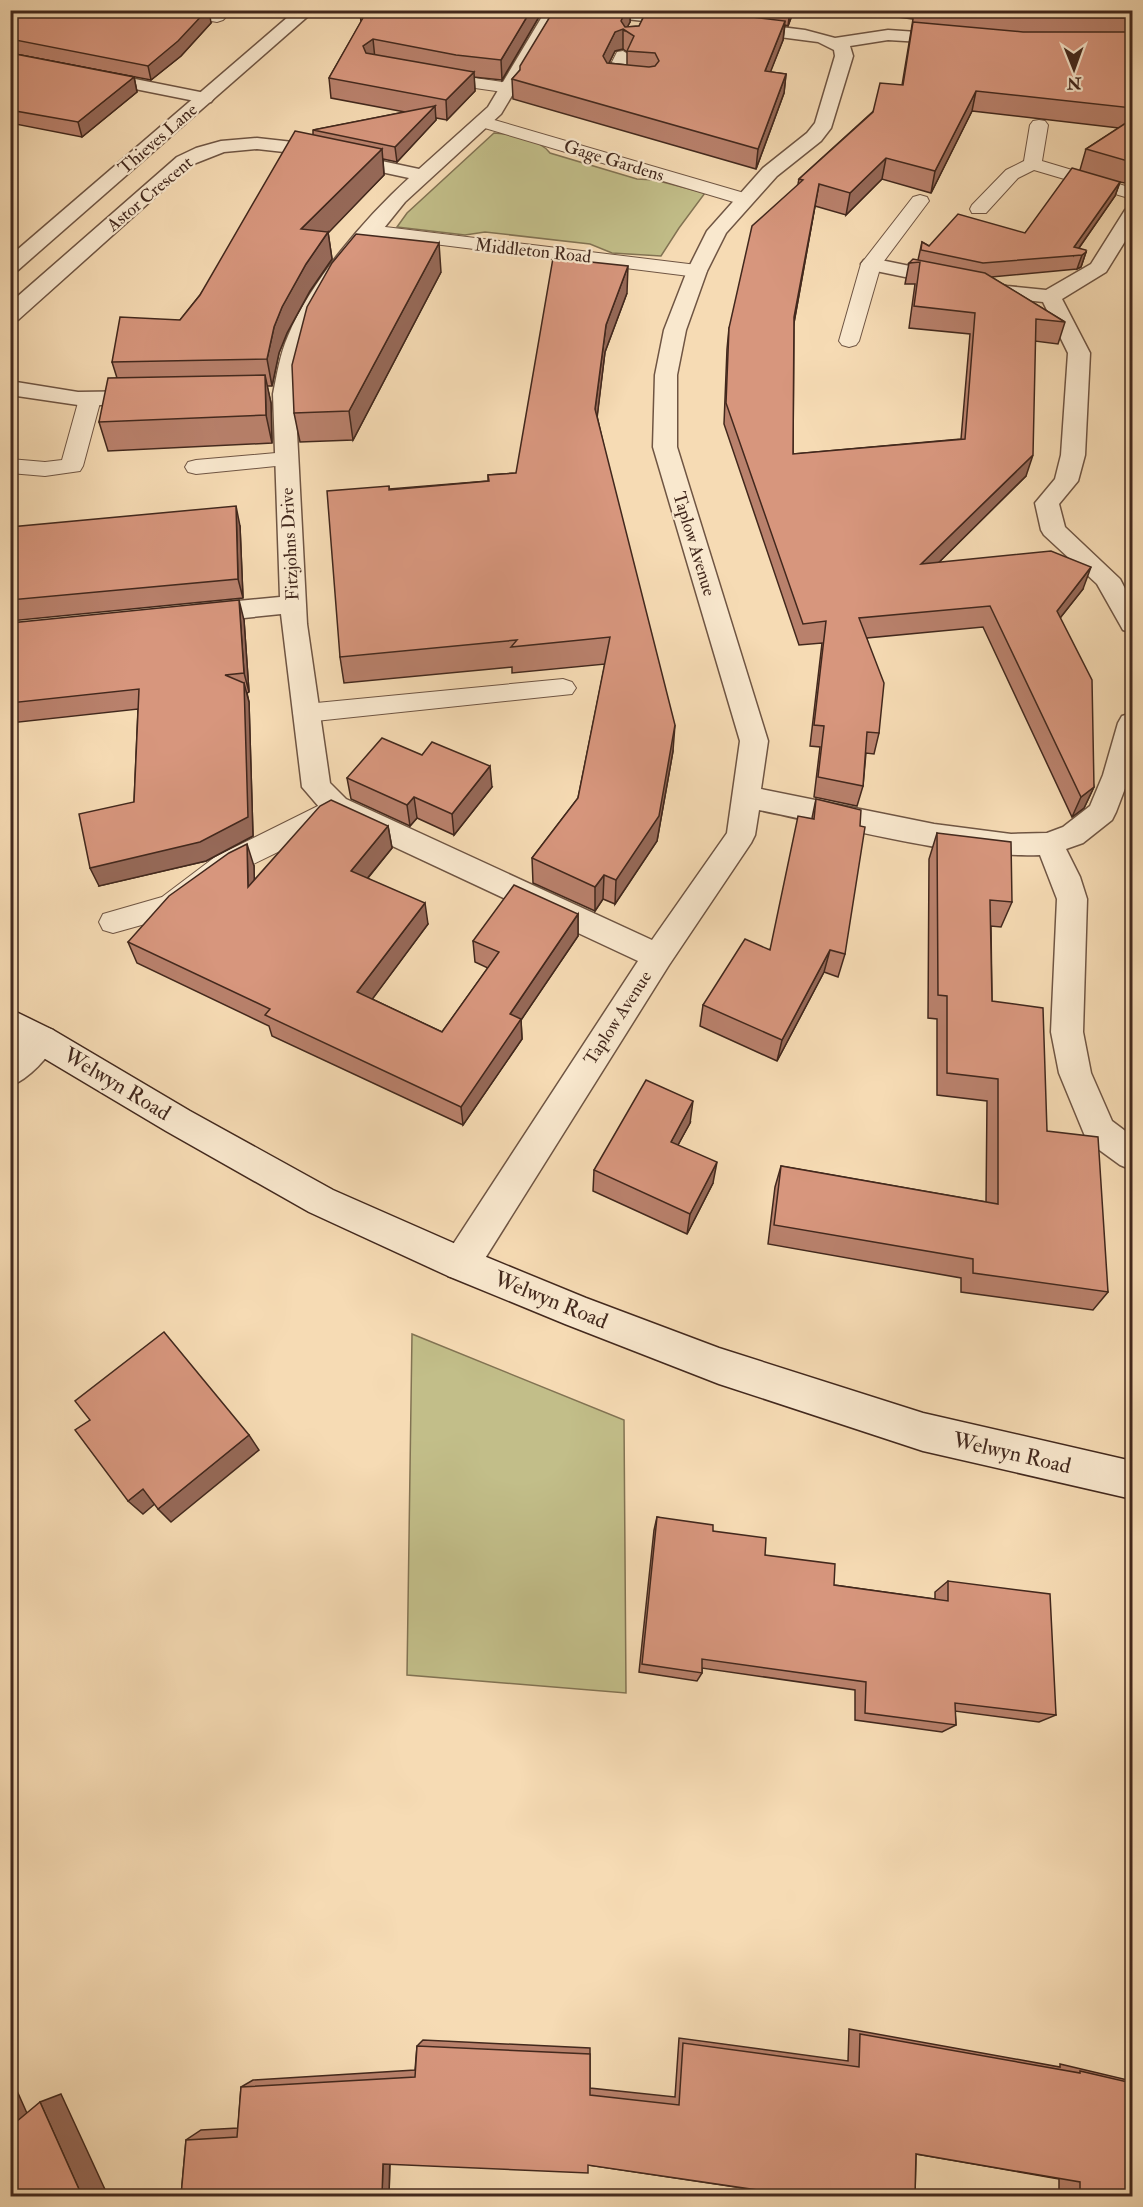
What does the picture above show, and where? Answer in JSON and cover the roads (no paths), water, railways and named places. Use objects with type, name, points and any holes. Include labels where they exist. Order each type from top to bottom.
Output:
[{"type":"street","name":"Thieves Lane","points":[[10,267],[307,10]]},
{"type":"street","name":"Fitzjohns Drive","points":[[555,10],[495,110],[423,175],[369,231],[324,289],[299,335],[272,394],[287,459],[293,604],[316,787],[336,807],[658,956]]},
{"type":"street","points":[[590,10],[643,16],[678,15],[714,24],[805,35],[834,43],[888,35],[976,42]]},
{"type":"street","name":"Taplow Avenue","points":[[461,1264],[658,956],[741,835],[754,741],[665,447],[666,375],[675,330],[697,271],[717,231],[770,172],[814,137],[824,124],[844,56],[842,47],[834,43]]},
{"type":"street","points":[[10,59],[205,98]]},
{"type":"street","name":"Astor Crescent","points":[[10,315],[184,161],[212,148],[236,143],[273,143],[423,175]]},
{"type":"street","points":[[871,264],[1007,292],[1050,297],[1099,268],[1132,214]]},
{"type":"street","points":[[1050,297],[1079,353],[1074,455],[1066,481],[1047,503],[1053,530],[1107,579],[1132,624]]},
{"type":"street","points":[[10,388],[41,396],[90,399],[167,398]]},
{"type":"street","points":[[175,616],[293,604]]},
{"type":"street","points":[[747,797],[934,835],[1011,845],[1049,844],[1073,836],[1102,812],[1117,775],[1132,723]]},
{"type":"street","points":[[1049,844],[1065,877],[1072,899],[1066,1032],[1075,1073],[1099,1131],[1132,1155]]},
{"type":"street","name":"Welwyn Road","points":[[10,1022],[178,1121],[321,1201],[461,1264],[578,1312],[730,1370],[923,1432],[1132,1480]]},
{"type":"street","points":[[10,1072],[42,1039]]},
{"type":"lane","points":[[177,10],[217,17],[225,10]]},
{"type":"lane","points":[[634,33],[643,16]]},
{"type":"lane","points":[[623,56],[613,76],[648,80]]},
{"type":"lane","points":[[410,73],[510,88]]},
{"type":"lane","name":"Gage Gardens","points":[[483,122],[744,199]]},
{"type":"lane","points":[[1033,164],[1039,125]]},
{"type":"lane","points":[[979,208],[1012,174],[1033,164],[1132,194]]},
{"type":"lane","points":[[849,341],[871,264],[920,201]]},
{"type":"lane","name":"Middleton Road","points":[[369,231],[697,271]]},
{"type":"lane","points":[[10,466],[45,469],[72,466],[90,399]]},
{"type":"lane","points":[[196,467],[287,459]]},
{"type":"lane","points":[[306,713],[563,688]]},
{"type":"lane","points":[[113,922],[171,906],[225,865],[274,842],[336,807]]}]
